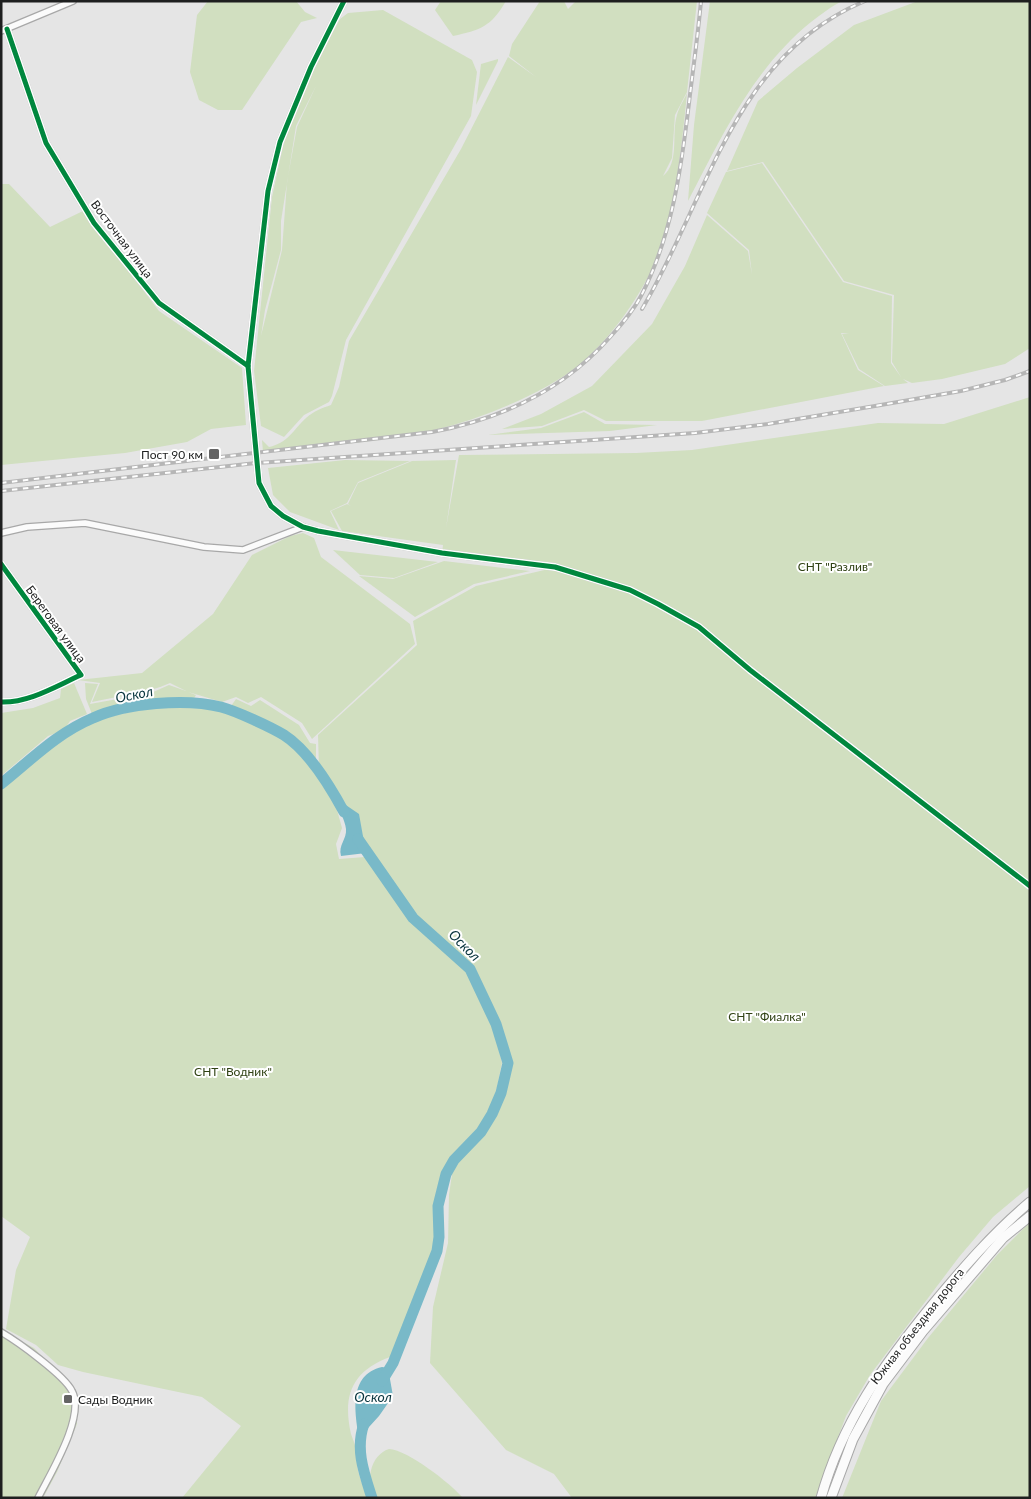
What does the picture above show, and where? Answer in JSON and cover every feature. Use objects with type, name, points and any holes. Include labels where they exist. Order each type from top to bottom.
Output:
[{"type":"main road","name":"Южная объездная дорога","points":[[821,1498],[842,1439],[875,1378],[961,1270],[992,1236],[1030,1202]]},
{"type":"main road","name":"Южная объездная дорога","points":[[831,1498],[853,1439],[883,1384],[929,1324],[1004,1238],[1030,1216]]},
{"type":"street","points":[[4,30],[73,1]]},
{"type":"street","points":[[344,1],[311,67],[280,142],[268,191],[248,366],[259,483],[271,506],[283,516],[303,527],[442,553],[555,567],[630,590],[658,604],[699,627],[750,670],[1030,886]]},
{"type":"street","name":"Восточная улица","points":[[4,30],[46,143],[94,223],[158,303],[248,366]]},
{"type":"street","points":[[1,532],[27,527],[86,523],[204,547],[243,550],[303,527]]},
{"type":"street","name":"Береговая улица","points":[[1,564],[81,675],[44,692],[12,702],[1,702]]},
{"type":"street","points":[[1,1332],[63,1379],[73,1391],[75,1404],[70,1430],[38,1498]]},
{"type":"green space","points":[[208,1],[296,1],[305,12],[317,18],[301,22],[242,110],[218,110],[199,100],[190,72],[197,15]]},
{"type":"green space","points":[[441,1],[506,1],[495,17],[484,26],[471,32],[453,36],[435,10]]},
{"type":"green space","points":[[540,1],[564,1],[568,9],[576,1],[697,1],[687,92],[675,115],[672,158],[663,176],[672,163],[675,123],[680,106],[687,93],[668,231],[653,268],[632,304],[594,352],[579,365],[535,393],[500,409],[450,426],[405,436],[263,452],[262,440],[269,447],[276,445],[290,436],[309,416],[331,405],[339,387],[349,341],[461,149],[508,57],[536,77],[509,56],[512,44]]},
{"type":"green space","points":[[710,1],[843,1],[811,22],[772,61],[740,105],[688,201],[694,125]]},
{"type":"green space","points":[[918,1],[1030,1],[1030,348],[1005,364],[942,379],[912,383],[903,379],[908,383],[885,386],[859,369],[842,334],[849,334],[841,333],[858,370],[884,386],[702,421],[606,421],[584,410],[542,426],[502,429],[541,414],[592,386],[652,324],[685,266],[707,215],[748,251],[752,275],[749,250],[707,213],[726,172],[762,163],[843,282],[892,296],[891,363],[901,377],[892,362],[894,295],[844,281],[763,162],[727,171],[758,101],[797,68],[854,25]]},
{"type":"green space","points":[[383,10],[472,60],[477,72],[471,116],[346,340],[329,402],[304,415],[284,437],[261,426],[254,371],[272,197],[283,146],[292,118],[322,52],[340,19],[348,13]],"holes":[[[316,86],[297,127],[288,175],[296,126]],[[287,184],[282,250],[261,336],[265,310],[281,250],[281,221]]]},
{"type":"green space","points":[[498,59],[498,61],[476,105],[481,64]]},
{"type":"green space","points":[[1,184],[9,184],[50,227],[83,211],[159,311],[242,368],[246,425],[211,429],[187,442],[125,453],[1,465]]},
{"type":"green space","name":"СНТ \"Фиалка\"","points":[[1030,397],[1030,1186],[993,1217],[959,1257],[870,1375],[846,1416],[815,1498],[572,1498],[554,1474],[506,1450],[430,1363],[433,1307],[448,1243],[449,1195],[454,1160],[481,1132],[492,1114],[501,1093],[508,1063],[496,1024],[470,969],[413,918],[364,849],[319,769],[318,735],[417,645],[413,621],[476,586],[553,568],[442,553],[443,545],[342,531],[331,511],[347,504],[351,506],[348,504],[358,483],[412,461],[456,460],[446,528],[459,455],[636,453],[692,450],[878,423],[944,424]]},
{"type":"green space","points":[[584,412],[605,424],[657,425],[610,431],[488,435],[541,428]]},
{"type":"green space","points":[[345,460],[410,461],[358,482],[347,503],[330,511],[339,530],[290,512],[273,495],[268,468]]},
{"type":"green space","points":[[303,533],[314,538],[321,557],[410,624],[415,644],[312,739],[302,723],[261,697],[248,703],[236,697],[222,702],[188,692],[196,695],[192,702],[169,698],[142,700],[115,706],[92,714],[86,699],[85,683],[98,684],[90,704],[151,693],[169,685],[186,691],[170,683],[142,692],[92,702],[100,683],[78,680],[142,673],[213,614],[252,555],[290,536]]},
{"type":"green space","points":[[333,550],[438,562],[394,578],[360,575]]},
{"type":"green space","points":[[444,561],[530,571],[474,584],[415,617],[359,576],[393,579]]},
{"type":"green space","points":[[74,683],[87,714],[70,721],[64,730],[48,736],[1,776],[1,713],[33,708],[60,698],[61,689]]},
{"type":"green space","points":[[236,699],[251,706],[260,700],[299,725],[310,743],[316,744],[316,762],[277,728],[243,710],[231,706]]},
{"type":"green space","name":"СНТ \"Водник\"","points":[[162,707],[220,709],[282,737],[321,776],[334,799],[342,828],[336,844],[339,859],[365,857],[410,920],[466,971],[493,1025],[502,1063],[496,1092],[488,1112],[478,1128],[450,1157],[443,1172],[436,1192],[434,1250],[390,1357],[367,1369],[353,1386],[350,1396],[348,1407],[351,1434],[367,1498],[182,1498],[241,1426],[202,1397],[58,1365],[36,1345],[6,1329],[16,1270],[30,1237],[1,1216],[1,787],[39,753],[73,731],[100,720],[129,712]]},
{"type":"green space","points":[[1030,1222],[1030,1498],[842,1498],[881,1401],[928,1338],[997,1255]]},
{"type":"green space","points":[[1,1330],[34,1348],[77,1393],[77,1424],[57,1472],[43,1498],[1,1498]]},
{"type":"green space","points":[[389,1449],[418,1461],[463,1498],[375,1498],[370,1484],[371,1470],[377,1457]]},
{"type":"water","points":[[337,799],[359,814],[366,853],[341,856],[340,852],[346,829]]},
{"type":"water","name":"Оскол","points":[[382,1367],[388,1368],[393,1396],[379,1416],[359,1438],[356,1396],[359,1386],[371,1371]]},
{"type":"waterway","name":"Оскол","points":[[1,784],[56,739],[93,718],[139,706],[174,703],[207,704],[227,709],[253,720],[284,735],[293,742],[302,750],[325,780],[344,812]]},
{"type":"waterway","name":"Оскол","points":[[358,839],[413,918],[470,969],[496,1024],[508,1063],[501,1093],[492,1114],[481,1132],[454,1160],[446,1174],[438,1206],[439,1237],[437,1251],[393,1363],[382,1381]]},
{"type":"waterway","name":"Оскол","points":[[364,1424],[361,1433],[360,1452],[372,1498]]},
{"type":"railway","points":[[1,483],[432,432],[482,419],[507,410],[552,387],[593,355],[615,331],[638,302],[652,273],[674,202],[686,128],[701,1]]},
{"type":"railway","points":[[642,309],[729,134],[754,93],[784,57],[820,25],[865,1]]},
{"type":"railway","points":[[1,491],[257,463],[695,433],[768,424],[961,391],[1005,380],[1030,371]]},
{"type":"cycle path","points":[[344,1],[311,67],[280,142],[268,191],[248,366],[259,483],[271,506],[283,516],[303,527],[318,531],[442,553],[555,567],[630,590],[658,604],[699,627],[750,670],[1030,886]]},
{"type":"cycle path","points":[[7,29],[46,143],[94,223],[159,303],[248,366]]},
{"type":"cycle path","points":[[1,564],[81,675],[32,697],[11,702],[1,702]]},
{"type":"place","name":"Пост 90 км","points":[[214,454]]},
{"type":"place","name":"Сады Водник","points":[[68,1399]]},
{"type":"park label","name":"СНТ \"Разлив\"","points":[[835,566]]}]
